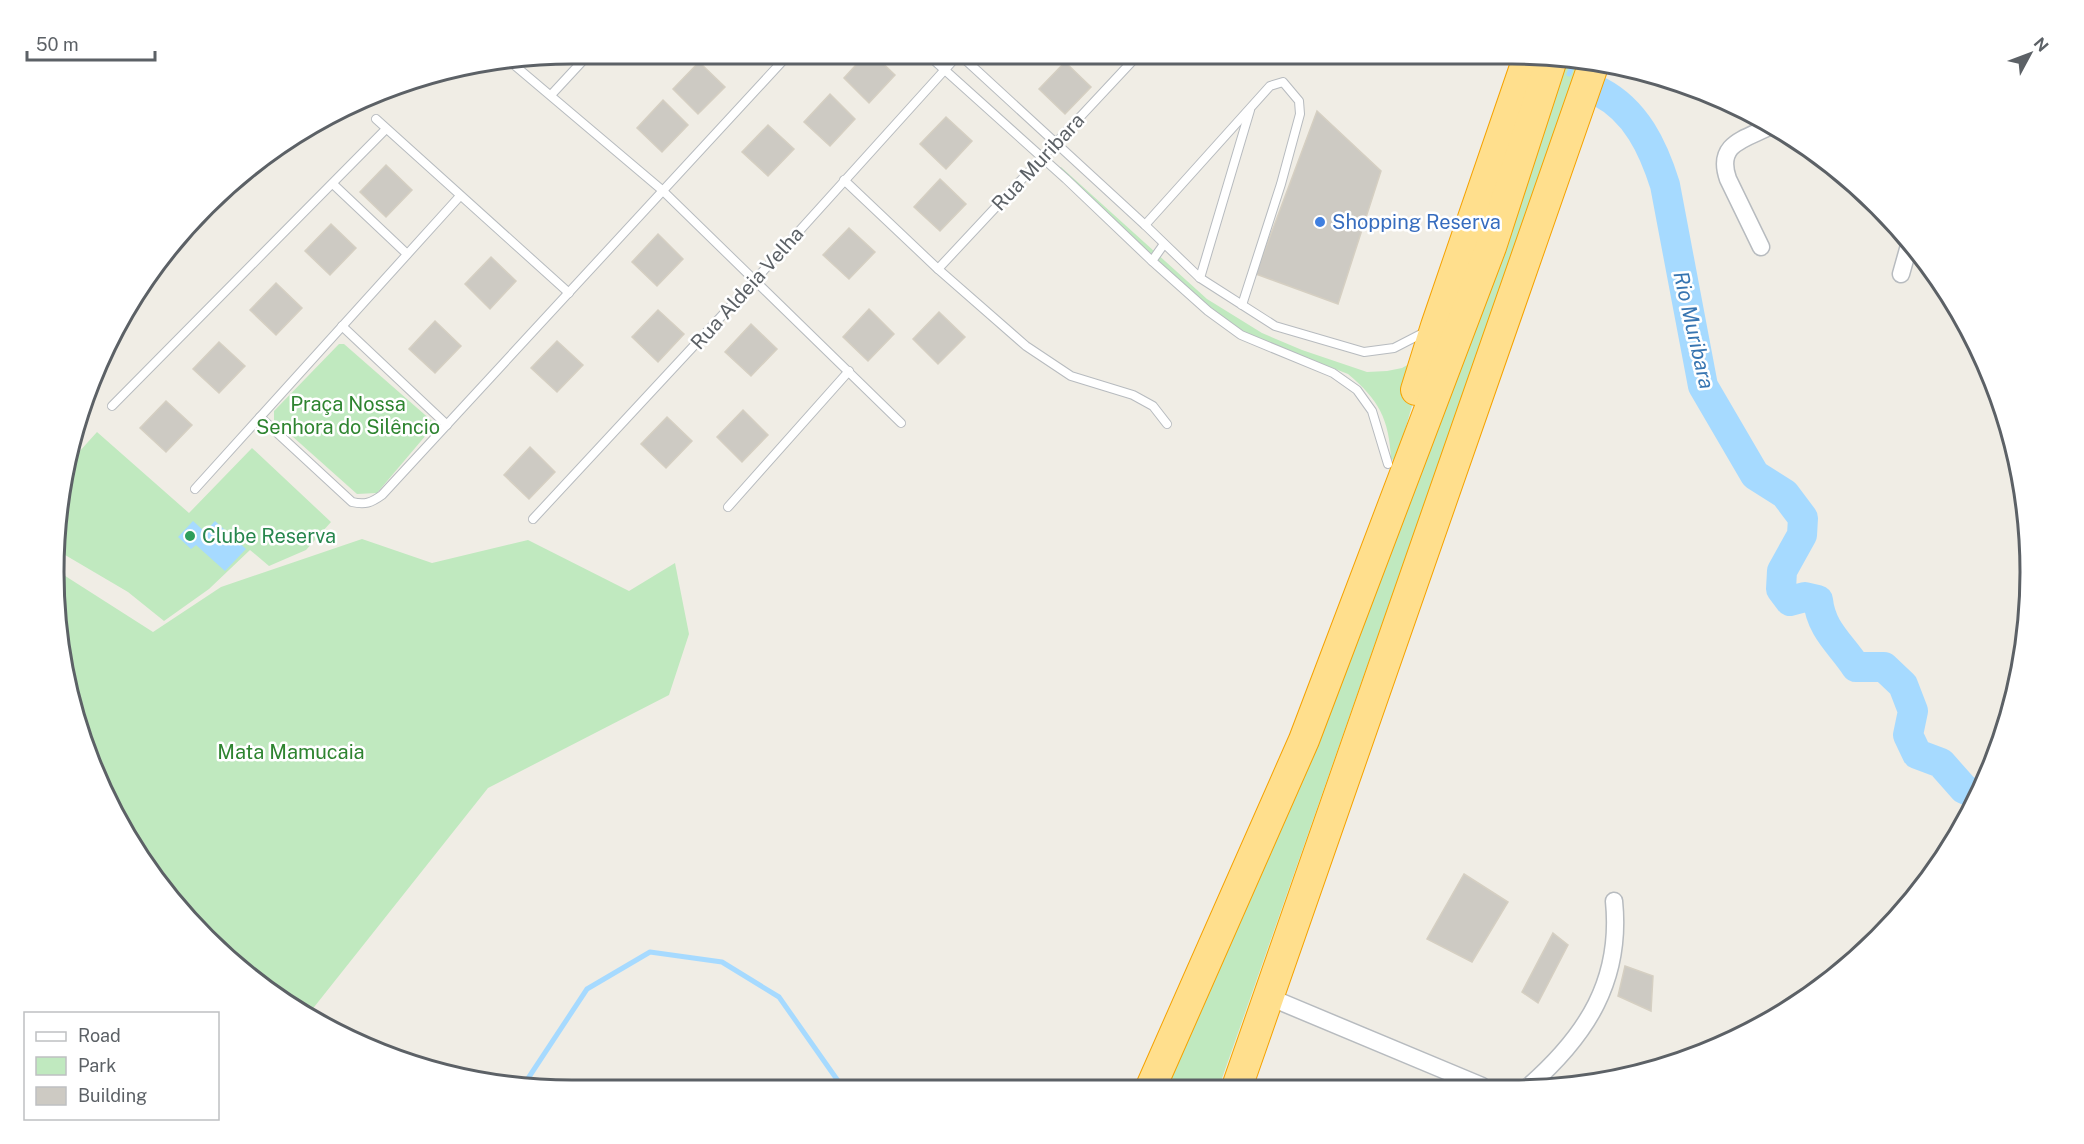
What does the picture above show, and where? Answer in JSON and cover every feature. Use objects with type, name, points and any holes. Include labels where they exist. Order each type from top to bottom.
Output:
[{"type":"highway","points":[[1304,740],[1308,695],[1319,655],[1417,388],[1526,65]]},
{"type":"highway","points":[[1154,1080],[1304,740],[1491,247],[1549,66]]},
{"type":"highway","points":[[1239,1080],[1591,71]]},
{"type":"street","points":[[1761,247],[1728,179],[1724,168],[1724,157],[1733,146],[1763,130]]},
{"type":"street","points":[[1901,274],[1907,253]]},
{"type":"street","points":[[1538,1078],[1574,1040],[1592,1014],[1614,957],[1617,928],[1614,901]]},
{"type":"street","points":[[1269,997],[1468,1080]]},
{"type":"lane","points":[[551,95],[580,64]]},
{"type":"lane","points":[[260,417],[352,502],[362,505],[382,495],[780,64]]},
{"type":"lane","points":[[938,64],[1208,310],[1241,335],[1333,373],[1357,390],[1372,411],[1388,464]]},
{"type":"lane","name":"Rua Aldeia Velha","points":[[533,519],[755,280],[950,64]]},
{"type":"lane","points":[[970,64],[1145,225],[1200,279],[1275,326],[1364,352],[1394,348],[1436,326]]},
{"type":"lane","name":"Rua Muribara","points":[[938,269],[1130,64]]},
{"type":"lane","points":[[518,68],[662,190],[900,423]]},
{"type":"lane","points":[[1145,225],[1270,86],[1283,82],[1299,101],[1300,114],[1281,184],[1242,305]]},
{"type":"lane","points":[[1200,279],[1251,107]]},
{"type":"lane","points":[[376,120],[569,293]]},
{"type":"lane","points":[[112,406],[386,129]]},
{"type":"lane","points":[[844,180],[938,269],[1026,346],[1071,376],[1133,395],[1153,406],[1167,424]]},
{"type":"lane","points":[[333,184],[407,254]]},
{"type":"lane","points":[[195,489],[460,196]]},
{"type":"lane","points":[[1152,261],[1164,244]]},
{"type":"lane","points":[[342,326],[447,425]]},
{"type":"lane","points":[[728,507],[849,371]]},
{"type":"green space","points":[[1558,67],[1577,69],[1221,1080],[1166,1080]]},
{"type":"green space","points":[[1061,167],[1207,299],[1262,333],[1302,350],[1367,372],[1402,368],[1427,354],[1396,461],[1391,459],[1385,421],[1375,402],[1359,383],[1348,374],[1250,336],[1202,304],[1058,168]]},
{"type":"green space","name":"Praça Nossa Senhora do Silêncio","points":[[339,344],[344,344],[432,421],[432,428],[377,493],[357,494],[274,420],[274,411]]},
{"type":"green space","name":"Clube Reserva","points":[[97,432],[189,513],[252,448],[331,522],[306,550],[269,566],[250,550],[209,589],[164,621],[128,592],[65,555],[69,506],[79,452]]},
{"type":"green space","name":"Mata Mamucaia","points":[[362,539],[432,563],[528,540],[629,591],[675,563],[689,634],[669,695],[488,788],[313,1009],[263,975],[237,954],[190,907],[169,881],[132,826],[103,766],[91,735],[74,671],[64,575],[153,632],[221,587]]},
{"type":"water","points":[[193,521],[205,532],[215,521],[246,549],[225,571],[196,545],[191,549],[178,537]]},
{"type":"building","points":[[697,64],[701,64],[725,87],[698,114],[673,89]]},
{"type":"building","points":[[857,64],[883,64],[895,75],[869,103],[844,78]]},
{"type":"building","points":[[1063,64],[1067,64],[1091,87],[1065,114],[1039,89]]},
{"type":"building","points":[[830,94],[855,119],[830,146],[804,122]]},
{"type":"building","points":[[663,100],[688,125],[662,152],[637,128]]},
{"type":"building","name":"Shopping Reserva","points":[[1317,111],[1381,171],[1338,304],[1256,274]]},
{"type":"building","points":[[946,117],[972,141],[946,169],[920,144]]},
{"type":"building","points":[[768,125],[794,149],[768,176],[742,152]]},
{"type":"building","points":[[386,165],[412,190],[386,217],[360,192]]},
{"type":"building","points":[[940,179],[966,204],[940,231],[914,207]]},
{"type":"building","points":[[331,224],[356,248],[330,275],[305,251]]},
{"type":"building","points":[[849,228],[875,252],[849,279],[823,255]]},
{"type":"building","points":[[658,234],[683,259],[657,286],[632,262]]},
{"type":"building","points":[[491,257],[516,281],[490,309],[465,284]]},
{"type":"building","points":[[276,283],[302,308],[276,335],[250,310]]},
{"type":"building","points":[[869,309],[894,334],[868,361],[843,337]]},
{"type":"building","points":[[658,310],[684,334],[658,362],[632,337]]},
{"type":"building","points":[[939,312],[965,337],[938,364],[913,339]]},
{"type":"building","points":[[435,321],[461,346],[435,373],[409,349]]},
{"type":"building","points":[[751,324],[777,349],[751,376],[725,352]]},
{"type":"building","points":[[557,341],[583,365],[557,392],[531,368]]},
{"type":"building","points":[[219,342],[245,366],[219,393],[193,369]]},
{"type":"building","points":[[166,401],[192,425],[166,452],[140,428]]},
{"type":"building","points":[[743,410],[768,435],[742,462],[717,437]]},
{"type":"building","points":[[667,417],[692,441],[666,468],[641,444]]},
{"type":"building","points":[[530,447],[555,472],[529,499],[504,475]]},
{"type":"building","points":[[1464,874],[1508,902],[1472,962],[1427,939]]},
{"type":"building","points":[[1553,933],[1568,945],[1538,1003],[1522,992]]},
{"type":"building","points":[[1625,966],[1653,976],[1651,1011],[1618,996]]},
{"type":"waterway","points":[[1569,74],[1571,68]]},
{"type":"waterway","name":"Rio Muribara","points":[[1600,92],[1624,109],[1642,131],[1665,185],[1703,386],[1755,475],[1785,494],[1803,518],[1802,535],[1782,571],[1781,589],[1790,601],[1805,597],[1818,600],[1827,628],[1856,667],[1884,667],[1903,685],[1913,711],[1908,735],[1917,754],[1941,763],[1964,789],[1969,791]]},
{"type":"waterway","points":[[529,1077],[587,989],[650,952],[722,962],[779,997],[837,1080]]},
{"type":"place","name":"Shopping Reserva","points":[[1320,222]]},
{"type":"place","name":"Clube Reserva","points":[[190,536]]}]
